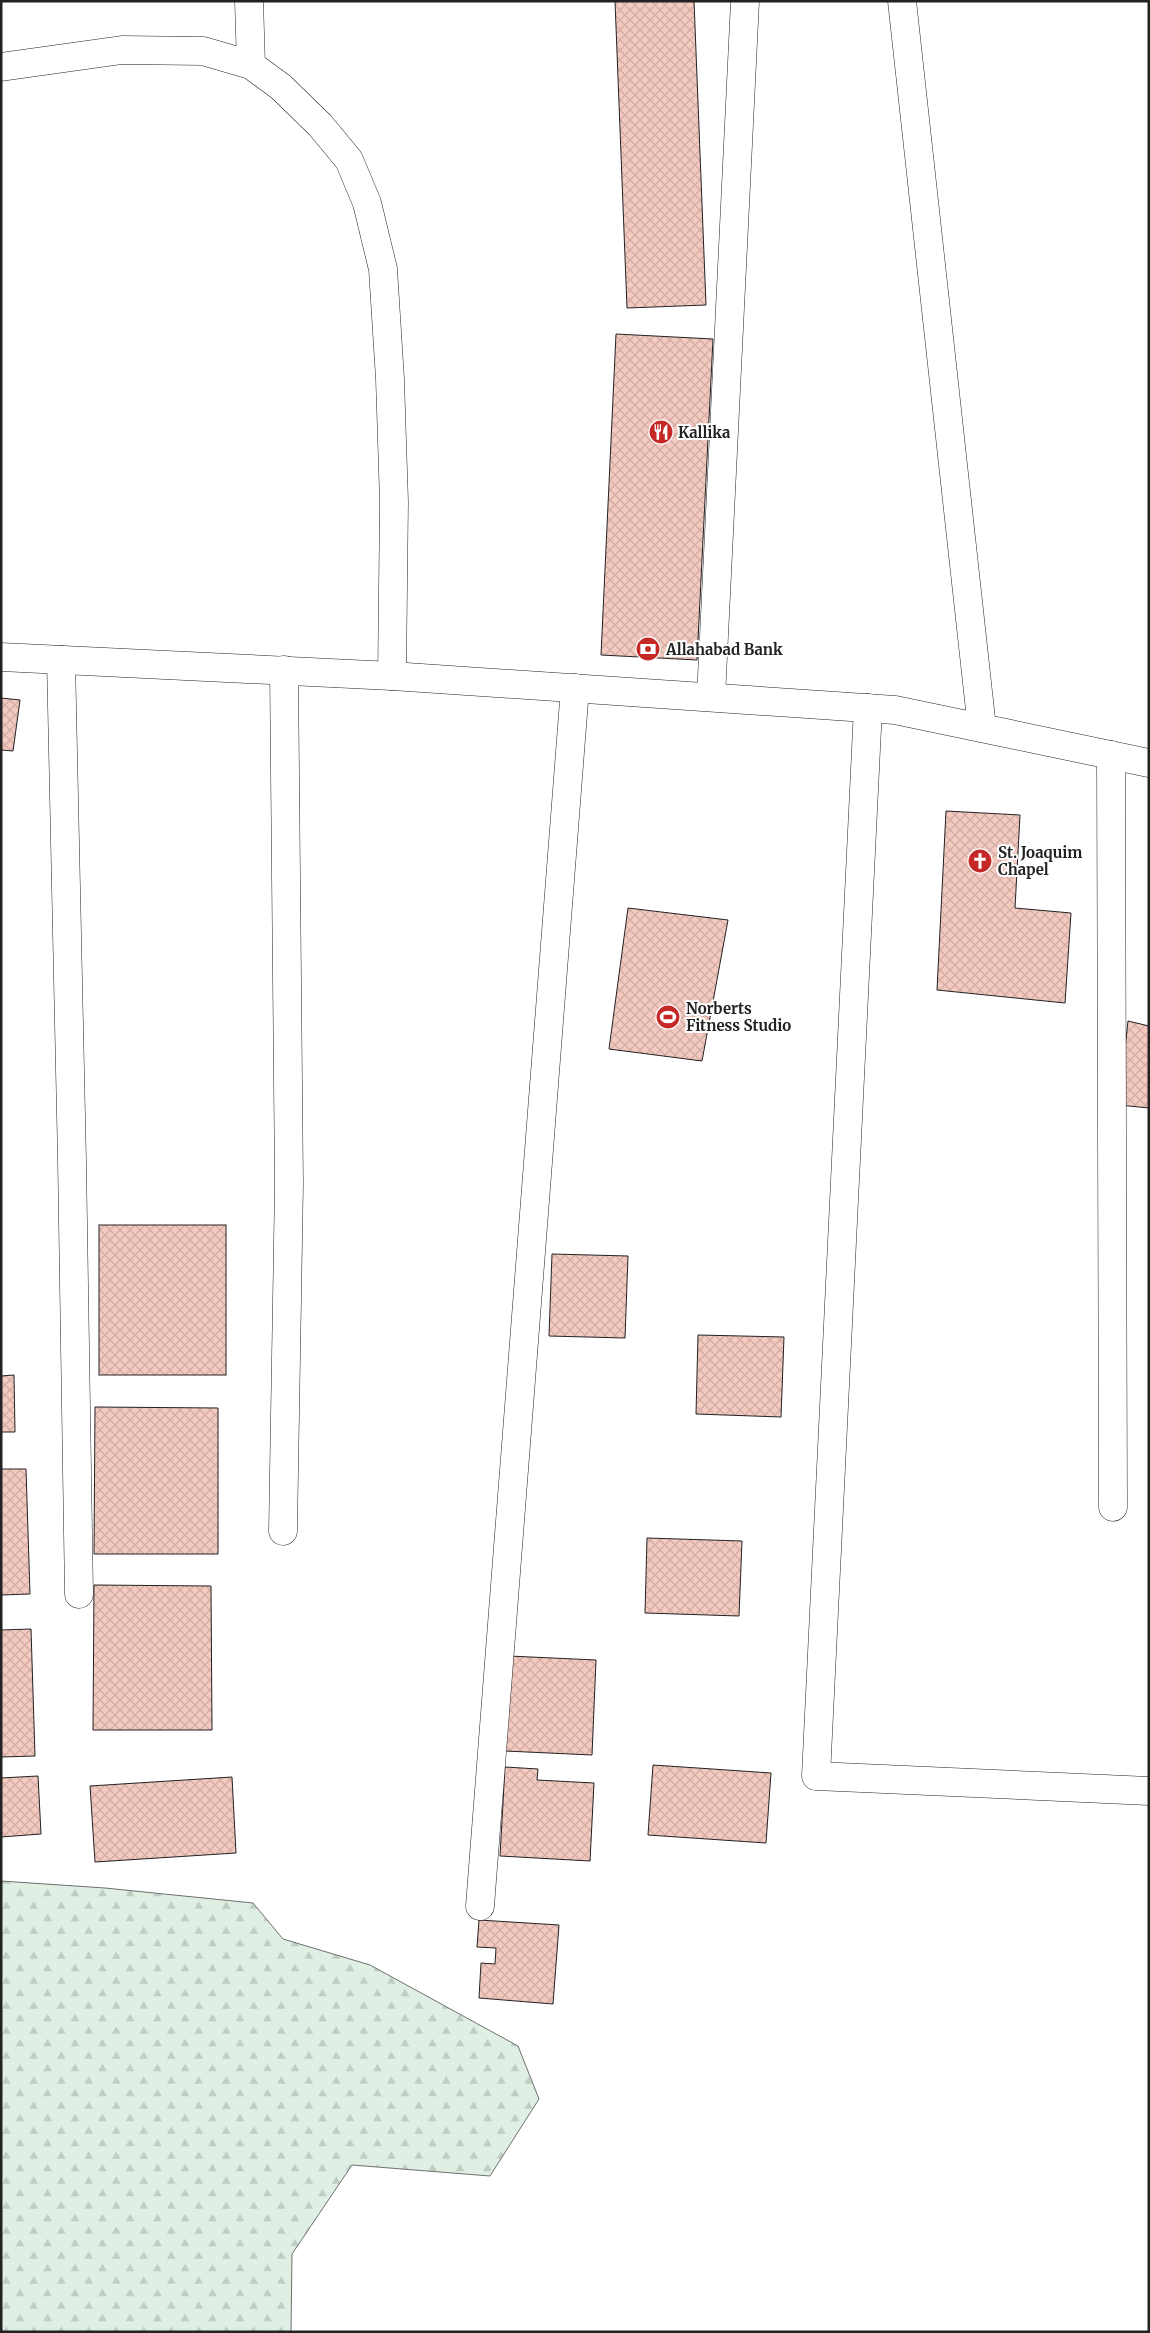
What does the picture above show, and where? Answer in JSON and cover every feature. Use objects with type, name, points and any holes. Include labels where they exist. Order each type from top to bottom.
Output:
[{"type":"street","points":[[249,1],[251,64]]},
{"type":"street","points":[[711,697],[744,1]]},
{"type":"street","points":[[902,1],[982,728]]},
{"type":"street","points":[[1,67],[122,50],[203,51],[251,64],[281,88],[320,125],[349,160],[367,203],[383,269],[390,379],[394,502],[392,676]]},
{"type":"street","points":[[1,657],[392,676],[895,710],[1149,762]]},
{"type":"street","points":[[61,660],[79,1594]]},
{"type":"street","points":[[283,1531],[290,1184],[284,670]]},
{"type":"street","points":[[480,1906],[575,688]]},
{"type":"street","points":[[868,708],[816,1776],[1149,1790]]},
{"type":"street","points":[[1112,755],[1113,1507]]},
{"type":"green space","points":[[1,1881],[105,1888],[253,1903],[283,1939],[370,1965],[518,2046],[539,2099],[490,2176],[352,2165],[292,2254],[291,2332],[1,2332]]},
{"type":"building","points":[[615,1],[694,1],[706,305],[627,308]]},
{"type":"building","points":[[616,334],[713,339],[697,660],[601,655]]},
{"type":"building","points":[[1,698],[20,700],[13,751],[1,750]]},
{"type":"building","name":"St. Joaquim Chapel","points":[[946,811],[1020,815],[1015,908],[1071,913],[1065,1003],[937,990]]},
{"type":"building","points":[[628,908],[728,920],[702,1061],[609,1049]]},
{"type":"building","points":[[1128,1021],[1149,1026],[1149,1108],[1119,1105]]},
{"type":"building","points":[[99,1225],[226,1225],[226,1375],[99,1375]]},
{"type":"building","points":[[552,1254],[628,1256],[625,1338],[549,1336]]},
{"type":"building","points":[[698,1335],[784,1337],[781,1417],[696,1414]]},
{"type":"building","points":[[14,1375],[15,1432],[1,1432],[1,1376]]},
{"type":"building","points":[[95,1407],[218,1408],[218,1554],[94,1554]]},
{"type":"building","points":[[1,1469],[26,1469],[30,1594],[1,1595]]},
{"type":"building","points":[[647,1538],[742,1541],[739,1616],[645,1613]]},
{"type":"building","points":[[94,1585],[211,1586],[212,1730],[93,1730]]},
{"type":"building","points":[[31,1629],[35,1756],[1,1757],[1,1630]]},
{"type":"building","points":[[509,1656],[596,1660],[592,1755],[505,1751]]},
{"type":"building","points":[[653,1765],[771,1773],[766,1843],[648,1835]]},
{"type":"building","points":[[505,1767],[538,1769],[537,1780],[594,1783],[590,1861],[500,1856]]},
{"type":"building","points":[[38,1776],[41,1834],[1,1837],[1,1778]]},
{"type":"building","points":[[232,1777],[236,1853],[95,1862],[90,1786]]},
{"type":"building","points":[[479,1920],[559,1925],[553,2004],[479,1998],[481,1963],[495,1964],[496,1948],[477,1947]]},
{"type":"place","name":"Kallika","points":[[661,432]]},
{"type":"place","name":"Allahabad Bank","points":[[648,649]]},
{"type":"place","name":"St. Joaquim Chapel","points":[[980,861]]},
{"type":"place","name":"Norberts Fitness Studio","points":[[668,1017]]}]
